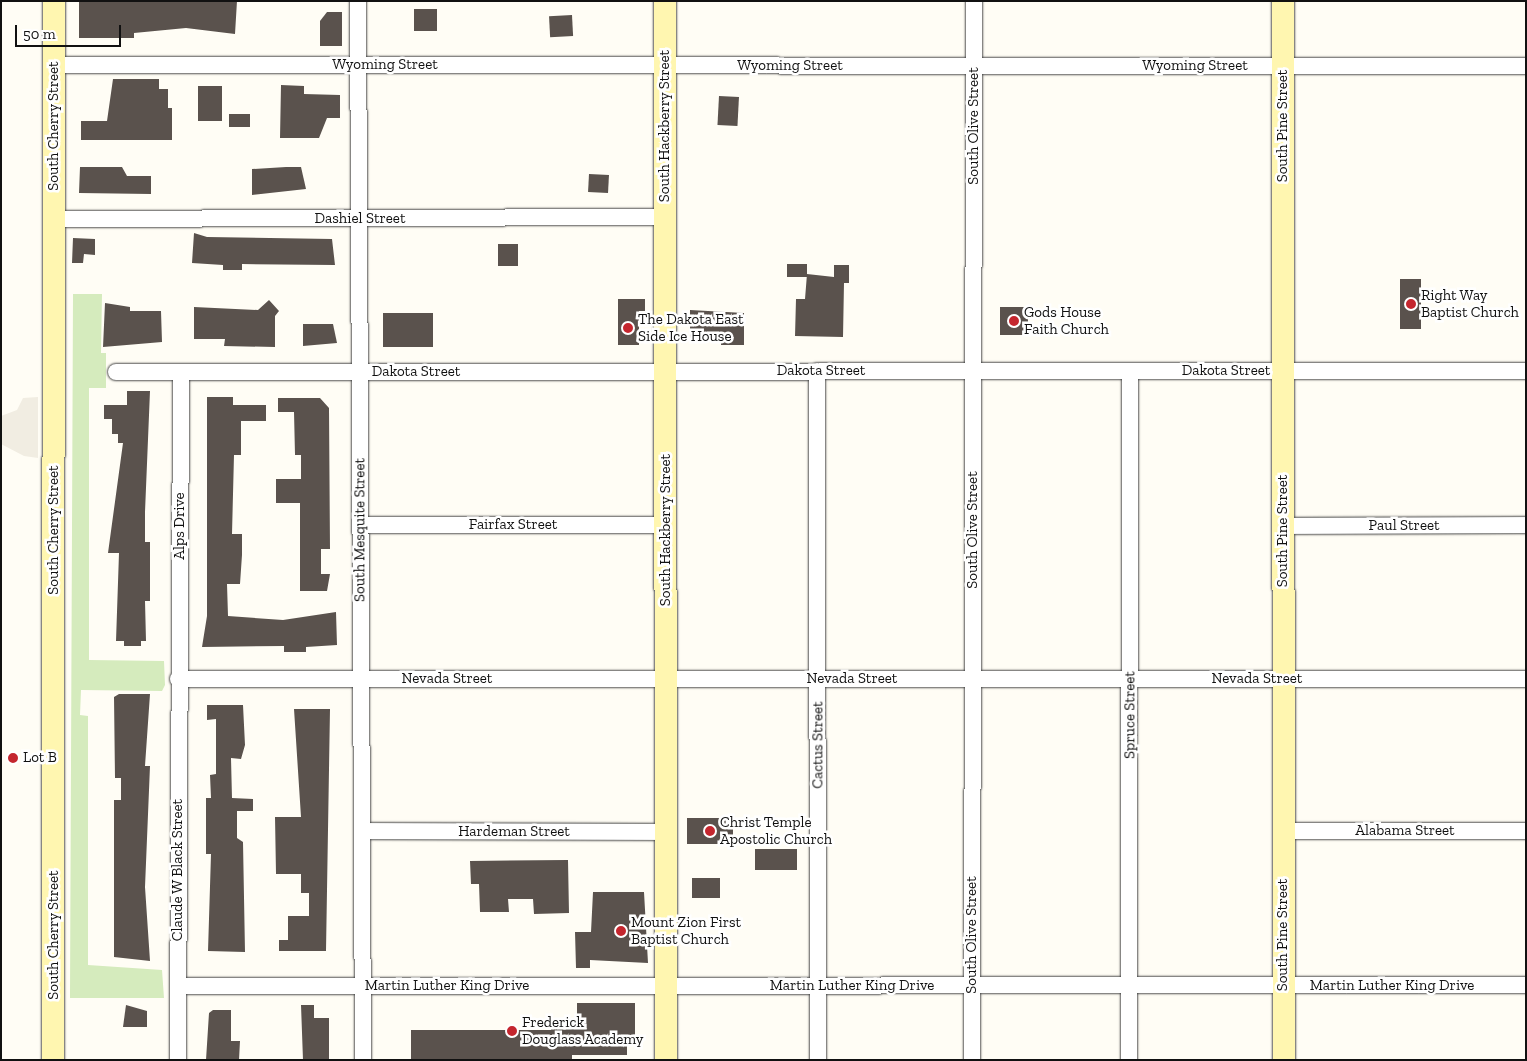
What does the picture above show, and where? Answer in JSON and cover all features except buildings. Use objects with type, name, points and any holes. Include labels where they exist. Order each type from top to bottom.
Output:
[{"type":"street","name":"South Cherry Street","points":[[54,1],[54,1060]]},
{"type":"street","name":"South Mesquite Street","points":[[358,1],[363,1060]]},
{"type":"street","name":"South Hackberry Street","points":[[665,1],[666,1060]]},
{"type":"street","name":"South Olive Street","points":[[972,1060],[974,1]]},
{"type":"street","name":"South Pine Street","points":[[1283,1],[1284,1060]]},
{"type":"street","name":"Wyoming Street","points":[[54,65],[1526,66]]},
{"type":"street","name":"Dashiel Street","points":[[54,219],[666,217]]},
{"type":"street","name":"Cactus Street","points":[[817,371],[818,1060]]},
{"type":"street","name":"Spruce Street","points":[[1129,1060],[1130,371]]},
{"type":"street","name":"Dakota Street","points":[[116,372],[1526,371]]},
{"type":"street","name":"Alps Drive","points":[[178,679],[181,372]]},
{"type":"street","name":"Fairfax Street","points":[[360,525],[666,525]]},
{"type":"street","name":"Paul Street","points":[[1283,526],[1526,525]]},
{"type":"street","name":"Nevada Street","points":[[178,679],[1526,679]]},
{"type":"street","name":"Claude W Black Street","points":[[178,679],[178,1060]]},
{"type":"street","name":"Hardeman Street","points":[[362,831],[666,832]]},
{"type":"street","name":"Alabama Street","points":[[1283,831],[1526,831]]},
{"type":"street","name":"Martin Luther King Drive","points":[[178,986],[1526,986]]},
{"type":"green space","points":[[73,294],[102,294],[101,353],[106,353],[106,388],[89,388],[89,660],[164,661],[165,685],[162,691],[81,690],[80,715],[88,716],[88,965],[162,970],[164,998],[70,998]]},
{"type":"shaded area","points":[[38,397],[38,458],[24,456],[1,444],[1,416],[17,410],[23,398]]},
{"type":"place","name":"Right Way Baptist Church","points":[[1411,304]]},
{"type":"place","name":"Gods House Faith Church","points":[[1014,321]]},
{"type":"place","name":"The Dakota East Side Ice House","points":[[628,328]]},
{"type":"place","name":"Lot B","points":[[13,758]]},
{"type":"place","name":"Christ Temple Apostolic Church","points":[[710,831]]},
{"type":"place","name":"Mount Zion First Baptist Church","points":[[621,931]]},
{"type":"place","name":"Frederick Douglass Academy","points":[[512,1031]]}]
